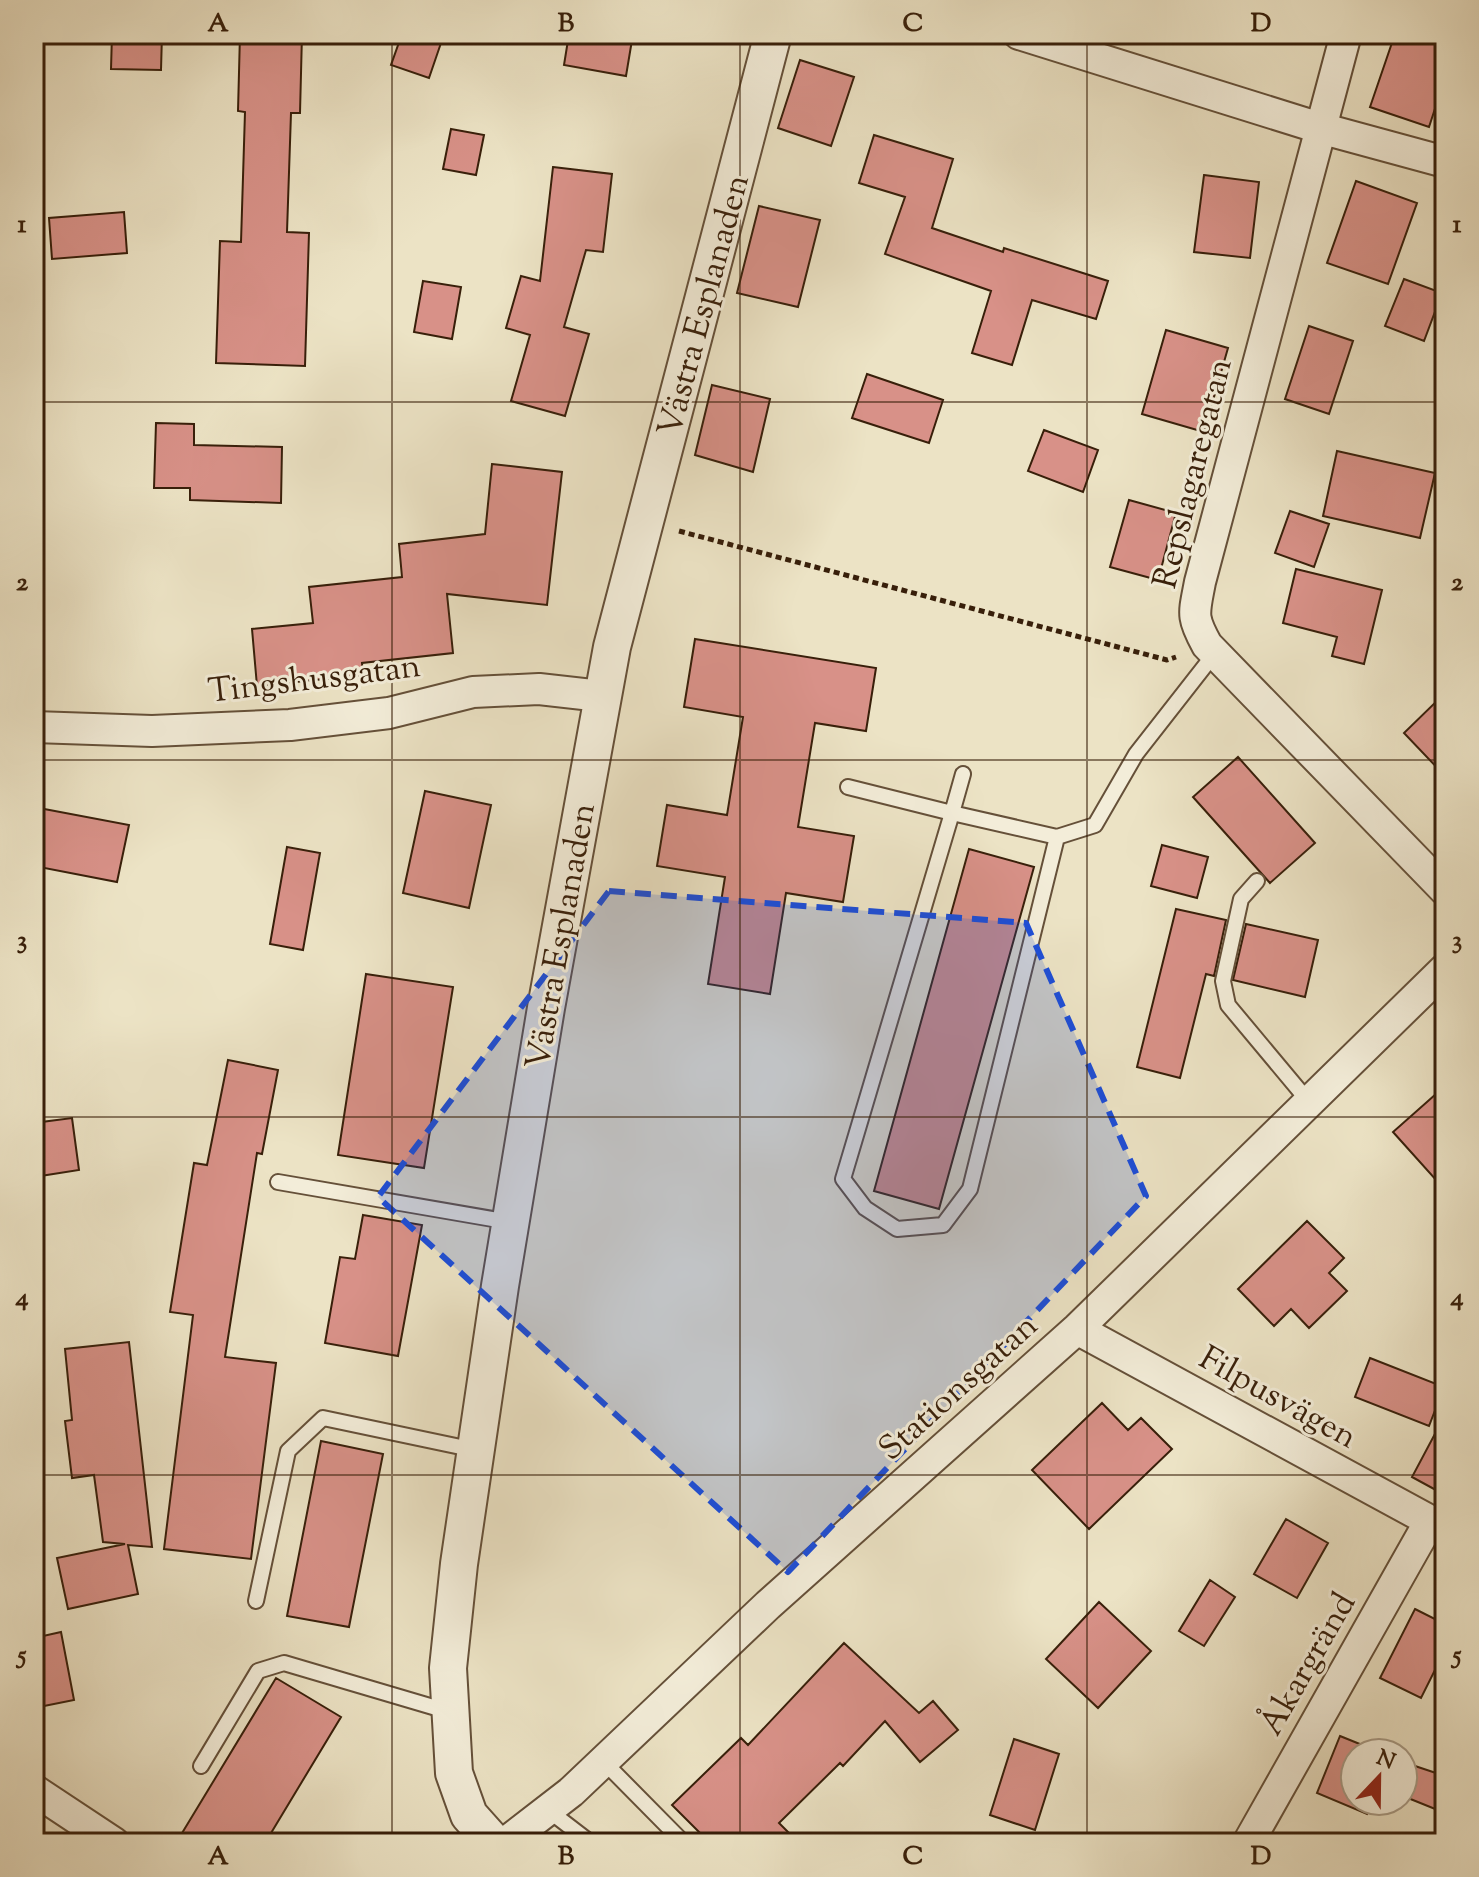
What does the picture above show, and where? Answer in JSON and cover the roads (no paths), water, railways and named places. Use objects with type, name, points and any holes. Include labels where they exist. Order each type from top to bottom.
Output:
[{"type":"street","name":"Västra Esplanaden","points":[[494,1843],[469,1815],[454,1773],[448,1668],[459,1564],[510,1222],[601,696],[643,521],[773,34]]},
{"type":"street","points":[[1019,34],[1320,128],[1445,162]]},
{"type":"street","name":"Repslagaregatan","points":[[1346,34],[1200,582],[1194,615],[1196,625],[1211,649],[1445,890]]},
{"type":"street","name":"Tingshusgatan","points":[[34,727],[152,731],[290,725],[389,713],[473,692],[539,689],[601,696]]},
{"type":"street","name":"Stationsgatan","points":[[505,1843],[603,1761],[768,1605],[1077,1329],[1445,969]]},
{"type":"street","name":"Filpusvägen","points":[[1077,1329],[1438,1525]]},
{"type":"street","name":"Åkargränd","points":[[1248,1843],[1438,1525]]},
{"type":"street","points":[[35,1794],[114,1843]]},
{"type":"lane","points":[[848,787],[1057,837],[1095,825],[1136,754],[1211,649]]},
{"type":"lane","points":[[963,774],[843,1179],[865,1208],[897,1229],[943,1225],[970,1189],[1057,837]]},
{"type":"lane","points":[[1257,881],[1241,899],[1223,981],[1228,1005],[1309,1102]]},
{"type":"lane","points":[[278,1182],[510,1222]]},
{"type":"lane","points":[[256,1601],[288,1451],[323,1418],[476,1450]]},
{"type":"lane","points":[[201,1766],[258,1671],[284,1663],[451,1712]]},
{"type":"lane","points":[[603,1761],[684,1843]]},
{"type":"lane","points":[[548,1810],[591,1843]]}]
